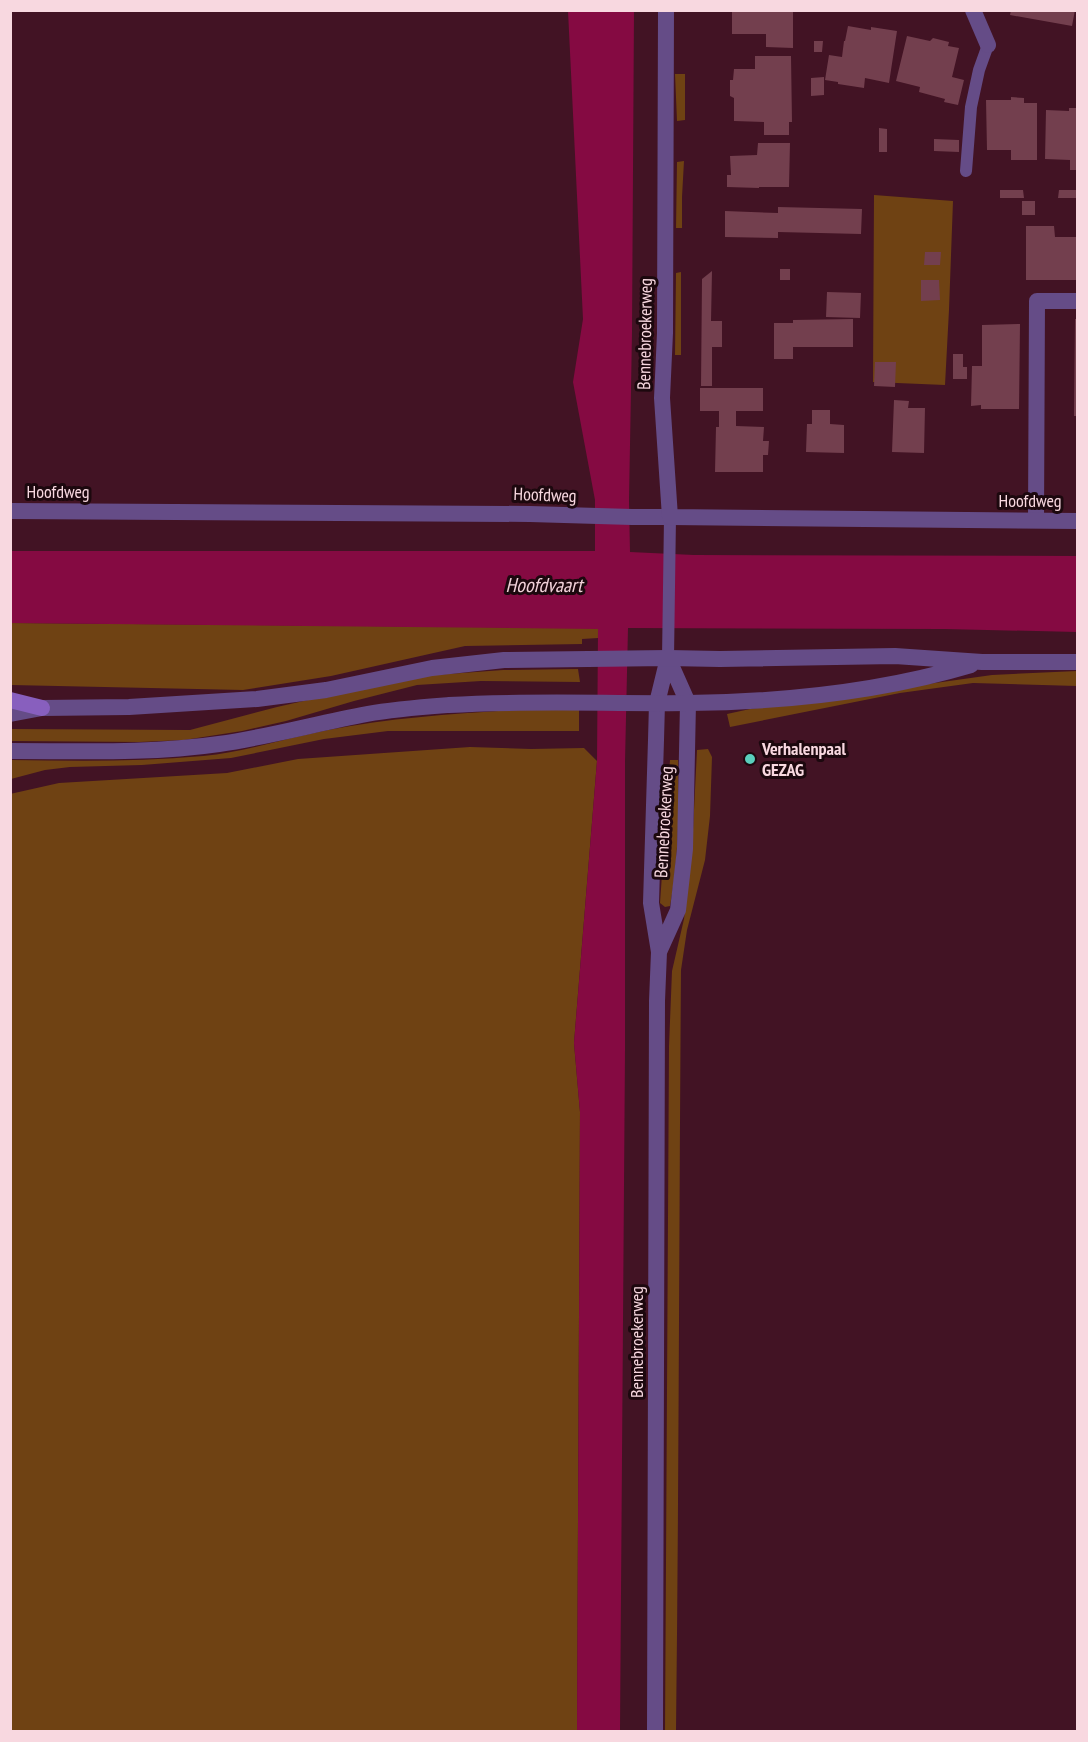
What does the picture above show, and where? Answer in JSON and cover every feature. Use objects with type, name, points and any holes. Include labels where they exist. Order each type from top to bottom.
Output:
[{"type":"main road","points":[[10,700],[42,708]]},
{"type":"street","name":"Bennebroekerweg","points":[[666,10],[666,321],[662,398],[670,517]]},
{"type":"street","points":[[973,10],[988,45]]},
{"type":"street","points":[[1036,520],[1037,301],[1077,301]]},
{"type":"street","name":"Hoofdweg","points":[[10,511],[507,513],[632,518],[1077,521]]},
{"type":"street","name":"Bennebroekerweg","points":[[656,1731],[657,1001],[659,952],[651,903],[657,704],[668,651]]},
{"type":"street","name":"Bennebroekerweg","points":[[659,952],[678,910],[685,849],[688,704],[668,651]]},
{"type":"street","points":[[10,714],[42,708],[129,707],[257,699],[326,690],[432,668],[504,660],[635,659],[668,651],[720,659],[894,656],[982,662],[1077,662]]},
{"type":"street","points":[[10,751],[139,751],[220,744],[370,713],[448,705],[507,702],[688,704],[804,697],[847,692],[939,675],[982,662]]},
{"type":"lane","points":[[966,171],[971,107],[979,70],[988,45]]},
{"type":"lane","name":"Bennebroekerweg","points":[[668,651],[670,517]]},
{"type":"shaded area","points":[[675,74],[685,74],[685,120],[677,121]]},
{"type":"shaded area","points":[[684,161],[682,228],[676,228],[677,162]]},
{"type":"shaded area","points":[[874,195],[953,201],[945,385],[873,382]]},
{"type":"shaded area","points":[[681,272],[681,355],[675,355],[676,273]]},
{"type":"shaded area","points":[[11,623],[598,628],[598,638],[582,639],[582,644],[465,646],[331,676],[243,690],[11,685]]},
{"type":"shaded area","points":[[578,669],[580,682],[481,681],[417,685],[286,721],[184,740],[11,741],[11,729],[190,730],[277,707],[421,676],[503,670]]},
{"type":"shaded area","points":[[1077,671],[1077,686],[973,683],[900,693],[730,727],[727,714],[992,675]]},
{"type":"shaded area","points":[[515,710],[579,710],[579,731],[388,731],[324,739],[231,758],[142,765],[70,767],[45,770],[11,779],[11,760],[131,760],[203,756],[375,722]]},
{"type":"shaded area","points":[[470,747],[584,748],[597,761],[574,1043],[580,1112],[577,1731],[11,1731],[10,794],[59,783],[227,773],[298,759]]},
{"type":"shaded area","points":[[708,749],[712,757],[710,816],[705,860],[687,930],[681,970],[676,1731],[665,1732],[669,1046],[672,971],[684,919],[692,850],[697,750]]},
{"type":"shaded area","points":[[670,760],[678,760],[678,833],[670,906],[665,907],[660,903]]},
{"type":"water","name":"Hoofdvaart","points":[[568,11],[634,11],[630,552],[694,555],[1077,556],[1077,632],[944,629],[628,628],[625,762],[620,1731],[577,1731],[580,1112],[574,1043],[597,761],[598,629],[11,623],[11,551],[595,551],[595,500],[573,382],[583,319]]},
{"type":"building","points":[[732,10],[793,10],[793,48],[766,47],[766,34],[732,34]]},
{"type":"building","points":[[1011,10],[1075,10],[1072,26],[1010,15]]},
{"type":"building","points":[[848,26],[897,31],[889,83],[865,78],[864,88],[825,80],[829,55],[842,57]]},
{"type":"building","points":[[907,36],[930,41],[933,38],[949,42],[948,46],[959,48],[952,77],[964,80],[958,105],[919,92],[920,87],[896,81]]},
{"type":"building","points":[[814,41],[823,41],[822,52],[814,52]]},
{"type":"building","points":[[755,56],[791,56],[792,122],[789,122],[789,135],[764,135],[764,122],[734,121],[734,98],[730,96],[730,80],[733,80],[734,69],[755,69]]},
{"type":"building","points":[[824,77],[824,95],[811,96],[811,78]]},
{"type":"building","points":[[1011,97],[1024,98],[1024,103],[1037,103],[1037,160],[1011,160],[1011,150],[987,150],[986,100],[1011,100]]},
{"type":"building","points":[[1069,108],[1077,108],[1077,170],[1070,170],[1070,160],[1045,159],[1046,110],[1069,111]]},
{"type":"building","points":[[879,128],[887,129],[887,152],[879,152]]},
{"type":"building","points":[[934,139],[959,140],[959,152],[934,151]]},
{"type":"building","points":[[758,143],[790,143],[789,187],[727,187],[727,175],[731,175],[730,156],[757,155]]},
{"type":"building","points":[[1000,190],[1023,190],[1024,198],[1000,198]]},
{"type":"building","points":[[1059,190],[1077,190],[1077,198],[1058,198]]},
{"type":"building","points":[[1022,201],[1035,201],[1035,215],[1022,215]]},
{"type":"building","points":[[778,207],[862,209],[861,234],[778,232],[778,238],[725,237],[725,211],[778,213]]},
{"type":"building","points":[[1026,226],[1054,226],[1055,237],[1077,237],[1077,280],[1026,280]]},
{"type":"building","points":[[925,252],[941,252],[940,265],[924,265]]},
{"type":"building","points":[[780,269],[790,269],[790,280],[780,280]]},
{"type":"building","points":[[712,271],[711,321],[722,321],[722,347],[712,347],[712,386],[701,386],[702,279]]},
{"type":"building","points":[[921,280],[939,280],[940,300],[921,301]]},
{"type":"building","points":[[827,292],[861,293],[860,318],[826,317]]},
{"type":"building","points":[[853,319],[853,347],[793,347],[793,359],[774,359],[774,323],[793,323],[793,320]]},
{"type":"building","points":[[1075,319],[1077,319],[1077,416],[1074,416]]},
{"type":"building","points":[[1020,324],[1019,409],[981,409],[981,405],[971,406],[972,366],[982,366],[982,325]]},
{"type":"building","points":[[953,354],[963,354],[963,367],[967,367],[967,379],[953,379]]},
{"type":"building","points":[[875,362],[896,362],[895,387],[874,386]]},
{"type":"building","points":[[700,388],[763,388],[763,411],[736,411],[736,426],[764,427],[763,441],[769,441],[768,455],[763,455],[763,472],[715,472],[716,427],[719,427],[719,411],[700,411]]},
{"type":"building","points":[[894,400],[909,401],[908,408],[925,408],[924,453],[892,452]]},
{"type":"building","points":[[812,410],[830,410],[830,424],[844,425],[844,453],[806,452],[807,424],[812,424]]},
{"type":"place","name":"Verhalenpaal GEZAG","points":[[750,759]]}]
